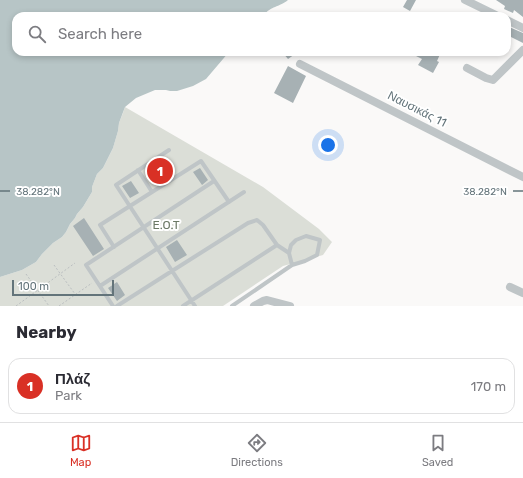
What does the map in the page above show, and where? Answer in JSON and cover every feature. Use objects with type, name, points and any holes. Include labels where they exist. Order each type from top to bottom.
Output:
[{"type":"street","points":[[465,0],[490,12]]},
{"type":"street","points":[[511,22],[523,28]]},
{"type":"street","points":[[467,68],[493,80],[523,50]]},
{"type":"street","name":"Ναυσικάς 11","points":[[300,64],[523,176]]},
{"type":"street","points":[[510,287],[523,293]]},
{"type":"street","points":[[254,306],[263,300],[267,300],[290,306]]},
{"type":"lane","points":[[169,150],[116,185],[195,306]]},
{"type":"lane","points":[[114,246],[100,225],[201,160],[229,202]]},
{"type":"lane","points":[[138,170],[152,192]]},
{"type":"lane","points":[[113,306],[86,265],[214,181]]},
{"type":"lane","points":[[100,286],[244,192]]},
{"type":"lane","points":[[118,306],[172,270],[248,223],[257,220],[263,225],[277,245],[289,253]]},
{"type":"lane","points":[[232,306],[292,265],[317,255],[320,240],[306,236],[296,240],[291,245],[289,253],[292,265]]},
{"type":"lane","points":[[183,306],[277,245]]},
{"type":"path","points":[[16,306],[75,263]]},
{"type":"path","points":[[54,265],[75,294]]},
{"type":"path","points":[[26,274],[50,306]]},
{"type":"path","points":[[59,306],[96,280]]},
{"type":"green space","name":"E.O.T","points":[[125,107],[263,187],[319,229],[332,242],[323,255],[283,266],[223,306],[0,306],[0,277],[22,270],[36,262],[53,243],[62,237],[83,207],[92,192],[92,187],[97,174],[103,168],[113,148],[119,123]]},
{"type":"shaded area","points":[[0,0],[288,0],[267,12],[12,12],[12,56],[226,56],[206,79],[193,86],[177,91],[155,90],[136,98],[125,107],[119,123],[113,148],[103,168],[97,174],[92,187],[92,192],[66,232],[42,254],[36,262],[22,270],[0,277]]},
{"type":"building","points":[[407,0],[416,0],[410,11],[403,7]]},
{"type":"building","points":[[496,0],[523,0],[523,17],[514,10],[513,13],[504,9],[505,6]]},
{"type":"building","points":[[511,28],[523,33],[523,43],[511,37]]},
{"type":"building","points":[[285,56],[292,56],[288,59]]},
{"type":"building","points":[[416,56],[439,56],[437,61],[439,62],[433,73],[418,65],[422,59]]},
{"type":"building","points":[[288,66],[306,76],[293,103],[274,93]]},
{"type":"building","points":[[200,168],[208,180],[202,185],[193,172]]},
{"type":"building","points":[[131,181],[139,193],[130,198],[122,186]]},
{"type":"building","points":[[84,218],[104,249],[93,256],[73,226]]},
{"type":"building","points":[[177,240],[187,255],[175,262],[166,247]]},
{"type":"building","points":[[117,282],[125,295],[117,301],[108,288]]},
{"type":"place","name":"Πλάζ","points":[[160,171]]}]
